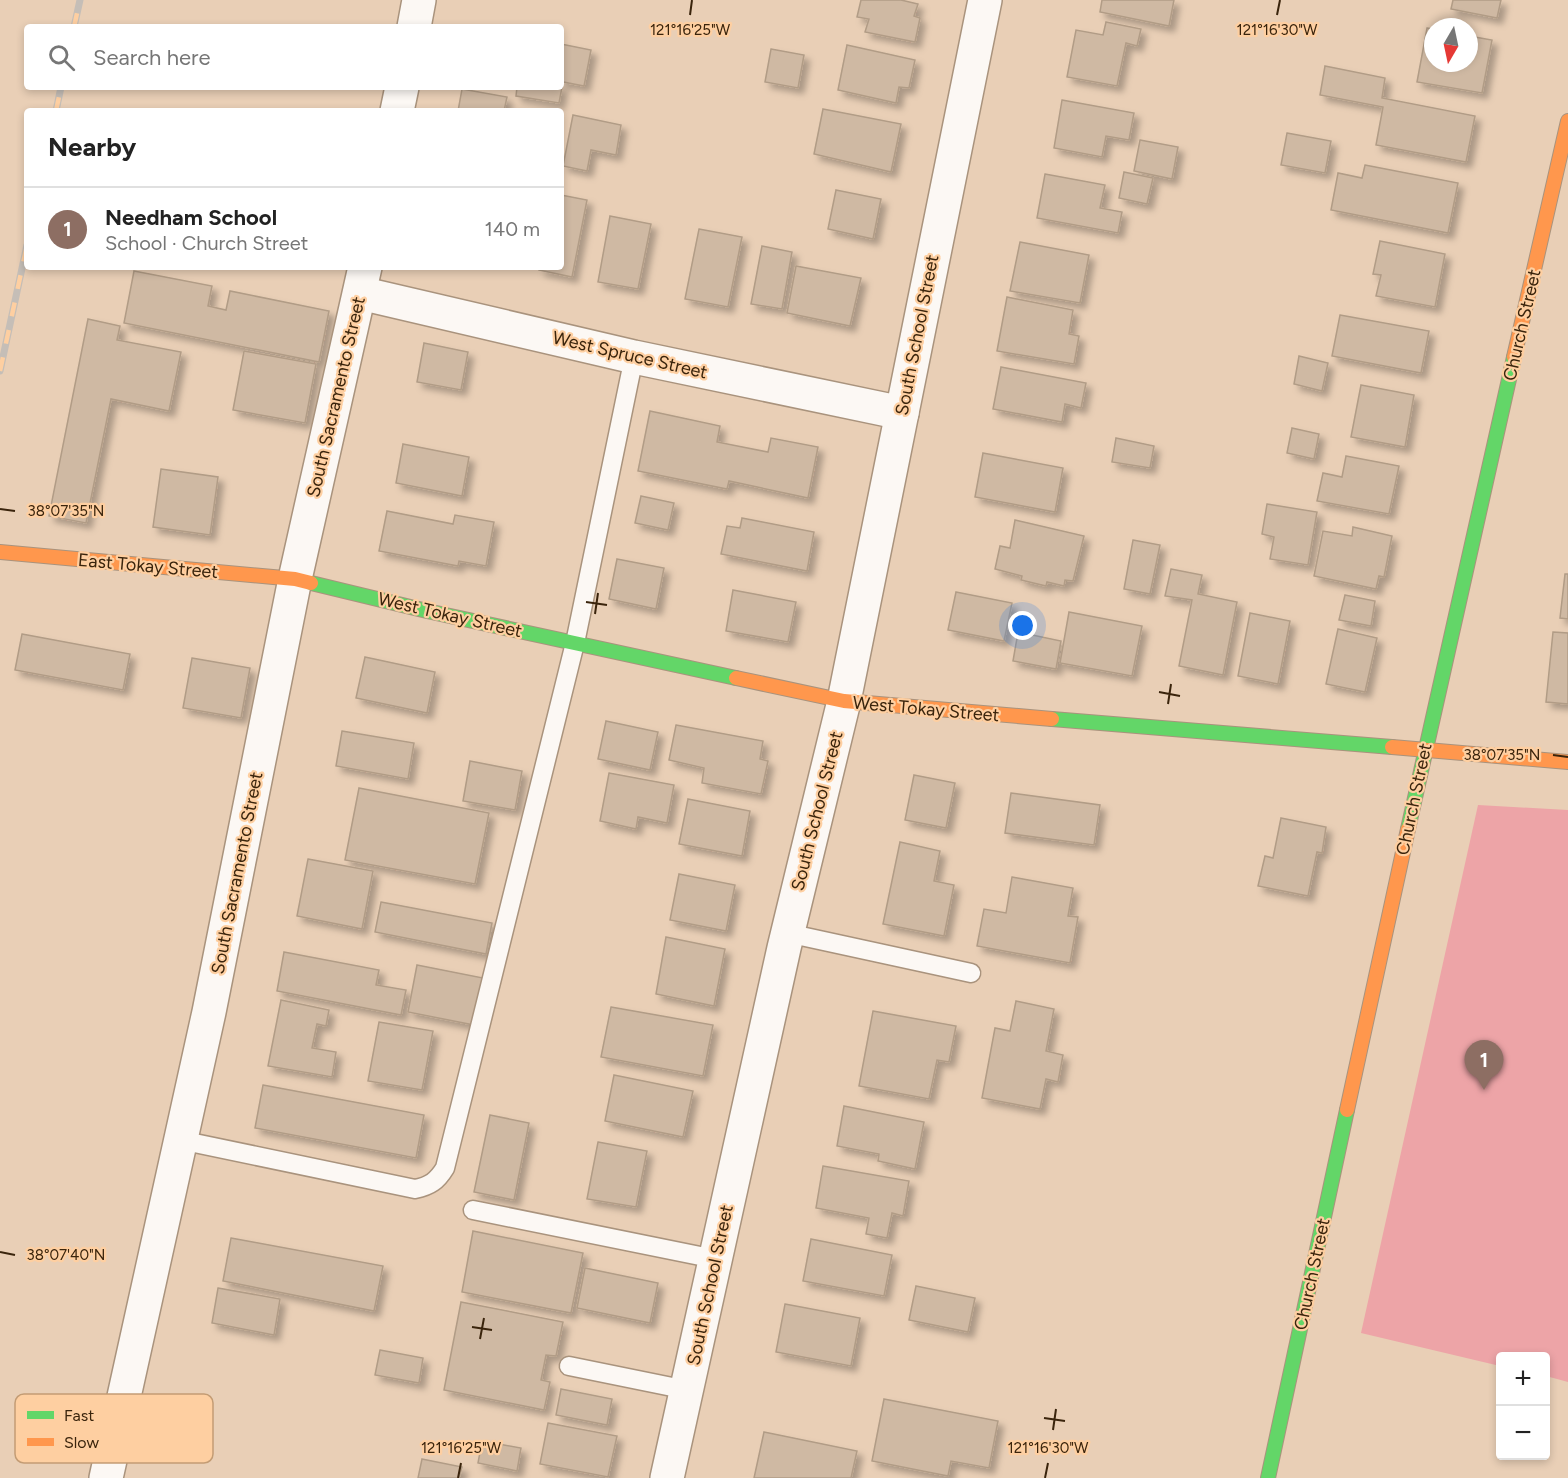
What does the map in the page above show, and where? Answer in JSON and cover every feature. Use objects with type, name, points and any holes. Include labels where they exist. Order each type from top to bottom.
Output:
[{"type":"street","points":[[415,24],[419,0]]},
{"type":"street","name":"South School Street","points":[[667,1478],[787,933],[844,701],[985,0]]},
{"type":"street","points":[[398,108],[401,90]]},
{"type":"street","name":"Church Street","points":[[1268,1478],[1425,750],[1568,121]]},
{"type":"street","name":"West Spruce Street","points":[[363,280],[634,357],[902,413]]},
{"type":"street","name":"South Sacramento Street","points":[[124,1394],[209,1012],[295,579],[363,280]]},
{"type":"street","name":"East Tokay Street","points":[[0,552],[295,579]]},
{"type":"street","name":"West Tokay Street","points":[[295,579],[844,701],[1568,762]]},
{"type":"street","name":"South Sacramento Street","points":[[106,1478],[109,1463]]},
{"type":"lane","points":[[180,1140],[415,1189],[427,1187],[437,1180],[445,1168],[575,643],[634,357]]},
{"type":"lane","points":[[787,933],[971,973]]},
{"type":"lane","points":[[473,1210],[715,1259]]},
{"type":"lane","points":[[569,1366],[687,1390]]},
{"type":"shaded area","points":[[1478,805],[1568,810],[1568,1382],[1550,1377],[1550,1352],[1496,1352],[1496,1365],[1361,1333]]},
{"type":"building","points":[[861,0],[901,0],[918,4],[914,16],[920,18],[915,42],[865,32],[869,19],[857,17]]},
{"type":"building","points":[[1102,0],[1174,0],[1169,26],[1100,12]]},
{"type":"building","points":[[1453,0],[1501,0],[1497,18],[1451,9]]},
{"type":"building","points":[[1106,22],[1141,29],[1137,46],[1126,43],[1117,86],[1067,77],[1076,30],[1103,35]]},
{"type":"building","points":[[1478,38],[1492,40],[1482,93],[1417,82],[1424,44],[1424,72],[1478,72]]},
{"type":"building","points":[[564,45],[591,50],[584,86],[564,82]]},
{"type":"building","points":[[847,45],[915,60],[909,88],[899,87],[896,103],[838,90]]},
{"type":"building","points":[[771,49],[804,55],[798,88],[765,82]]},
{"type":"building","points":[[1325,66],[1385,78],[1382,98],[1475,116],[1466,162],[1376,145],[1383,107],[1320,95]]},
{"type":"building","points":[[462,90],[507,97],[505,108],[459,108]]},
{"type":"building","points":[[517,90],[561,90],[559,103],[516,96]]},
{"type":"building","points":[[1062,100],[1134,113],[1129,140],[1106,136],[1102,157],[1054,148]]},
{"type":"building","points":[[823,109],[901,124],[891,172],[814,154]]},
{"type":"building","points":[[573,115],[621,125],[616,155],[591,150],[587,171],[564,166]]},
{"type":"building","points":[[1287,133],[1331,141],[1325,173],[1281,165]]},
{"type":"building","points":[[1140,140],[1178,147],[1172,179],[1134,171]]},
{"type":"building","points":[[1365,165],[1458,183],[1448,233],[1331,210],[1338,173],[1362,178]]},
{"type":"building","points":[[1124,172],[1153,178],[1147,204],[1119,198]]},
{"type":"building","points":[[1045,174],[1105,185],[1100,208],[1122,212],[1118,233],[1037,218]]},
{"type":"building","points":[[836,190],[881,199],[873,239],[828,229]]},
{"type":"building","points":[[564,196],[587,200],[572,277],[539,270],[564,270]]},
{"type":"building","points":[[610,216],[651,224],[638,289],[598,282]]},
{"type":"building","points":[[699,229],[742,237],[728,307],[685,299]]},
{"type":"building","points":[[1380,241],[1445,254],[1435,307],[1376,296],[1381,275],[1373,274]]},
{"type":"building","points":[[1020,242],[1089,255],[1080,303],[1010,291]]},
{"type":"building","points":[[762,246],[792,252],[782,309],[751,304]]},
{"type":"building","points":[[796,266],[861,278],[850,326],[787,313]]},
{"type":"building","points":[[134,271],[212,286],[208,306],[226,310],[230,291],[329,311],[319,362],[124,323]]},
{"type":"building","points":[[1007,297],[1073,310],[1069,334],[1079,336],[1074,364],[997,351]]},
{"type":"building","points":[[1340,315],[1429,331],[1421,373],[1332,356]]},
{"type":"building","points":[[88,319],[120,326],[117,340],[181,352],[169,411],[111,399],[86,523],[49,516]]},
{"type":"building","points":[[424,343],[468,352],[461,390],[417,382]]},
{"type":"building","points":[[244,351],[316,364],[305,423],[233,410]]},
{"type":"building","points":[[1299,356],[1328,363],[1322,391],[1294,384]]},
{"type":"building","points":[[1001,367],[1086,383],[1081,408],[1065,404],[1062,422],[993,409]]},
{"type":"building","points":[[1361,385],[1414,395],[1405,447],[1351,437]]},
{"type":"building","points":[[650,411],[720,426],[717,442],[768,452],[771,438],[818,447],[808,498],[729,481],[727,489],[638,471]]},
{"type":"building","points":[[1292,428],[1319,434],[1314,459],[1287,453]]},
{"type":"building","points":[[1116,438],[1154,446],[1150,468],[1112,462]]},
{"type":"building","points":[[403,444],[469,457],[462,496],[396,483]]},
{"type":"building","points":[[983,453],[1063,468],[1055,512],[975,497]]},
{"type":"building","points":[[1346,456],[1399,466],[1389,514],[1317,501],[1323,473],[1342,477]]},
{"type":"building","points":[[161,469],[218,477],[210,535],[153,527]]},
{"type":"building","points":[[641,496],[674,503],[668,530],[635,523]]},
{"type":"building","points":[[1267,504],[1317,512],[1308,565],[1270,559],[1274,537],[1262,534]]},
{"type":"building","points":[[387,511],[453,524],[455,515],[494,522],[486,566],[459,561],[458,566],[379,551]]},
{"type":"building","points":[[742,518],[814,532],[807,571],[721,554],[727,526],[740,528]]},
{"type":"building","points":[[1015,520],[1084,536],[1073,581],[1065,580],[1064,586],[1047,582],[1046,586],[1021,580],[1022,576],[995,569],[1000,546],[1010,548]]},
{"type":"building","points":[[1353,527],[1392,536],[1384,577],[1379,576],[1376,589],[1314,576],[1323,531],[1352,536]]},
{"type":"building","points":[[1133,540],[1160,545],[1150,594],[1124,589]]},
{"type":"building","points":[[617,559],[664,568],[656,609],[609,599]]},
{"type":"building","points":[[1171,569],[1202,575],[1198,594],[1237,602],[1223,675],[1179,666],[1192,600],[1165,596]]},
{"type":"building","points":[[1565,574],[1568,574],[1568,619],[1560,618]]},
{"type":"building","points":[[733,590],[796,602],[788,642],[726,631]]},
{"type":"building","points":[[956,592],[1012,603],[1004,641],[948,630]]},
{"type":"building","points":[[1345,595],[1375,601],[1371,626],[1339,620]]},
{"type":"building","points":[[1069,612],[1142,626],[1132,676],[1060,663]]},
{"type":"building","points":[[1250,613],[1290,621],[1278,684],[1238,676]]},
{"type":"building","points":[[1338,629],[1377,638],[1365,692],[1326,684]]},
{"type":"building","points":[[1018,632],[1061,641],[1056,669],[1013,661]]},
{"type":"building","points":[[1553,632],[1568,633],[1568,704],[1546,702]]},
{"type":"building","points":[[22,634],[130,654],[123,690],[15,670]]},
{"type":"building","points":[[365,657],[435,672],[427,713],[356,698]]},
{"type":"building","points":[[192,658],[250,668],[241,718],[183,708]]},
{"type":"building","points":[[606,721],[658,732],[650,770],[598,759]]},
{"type":"building","points":[[676,725],[763,741],[760,759],[768,761],[761,794],[702,783],[704,768],[669,760]]},
{"type":"building","points":[[342,731],[414,743],[408,779],[336,766]]},
{"type":"building","points":[[470,761],[522,771],[515,810],[463,801]]},
{"type":"building","points":[[609,773],[674,785],[667,823],[638,817],[636,829],[600,821]]},
{"type":"building","points":[[914,775],[955,783],[946,828],[905,820]]},
{"type":"building","points":[[359,788],[489,813],[475,884],[345,860]]},
{"type":"building","points":[[1011,793],[1100,805],[1094,845],[1005,833]]},
{"type":"building","points":[[688,799],[750,811],[742,856],[679,844]]},
{"type":"building","points":[[1281,818],[1326,827],[1322,853],[1317,852],[1308,896],[1258,886],[1265,856],[1273,858]]},
{"type":"building","points":[[900,842],[940,851],[934,881],[954,885],[944,936],[883,924]]},
{"type":"building","points":[[308,859],[373,871],[362,929],[297,916]]},
{"type":"building","points":[[679,874],[735,885],[726,931],[670,920]]},
{"type":"building","points":[[1012,877],[1073,888],[1068,916],[1078,917],[1070,963],[977,946],[984,909],[1006,913]]},
{"type":"building","points":[[381,902],[492,923],[486,954],[375,932]]},
{"type":"building","points":[[666,937],[725,949],[714,1006],[656,994]]},
{"type":"building","points":[[284,952],[379,970],[376,985],[406,990],[401,1015],[277,991]]},
{"type":"building","points":[[417,965],[483,978],[474,1025],[408,1012]]},
{"type":"building","points":[[281,1000],[329,1010],[326,1026],[317,1024],[312,1048],[336,1052],[332,1077],[268,1066]]},
{"type":"building","points":[[1016,1001],[1054,1009],[1046,1051],[1063,1055],[1058,1082],[1046,1079],[1040,1109],[982,1098],[995,1028],[1010,1031]]},
{"type":"building","points":[[611,1007],[713,1025],[703,1076],[601,1057]]},
{"type":"building","points":[[873,1011],[956,1026],[949,1062],[937,1060],[929,1099],[859,1086]]},
{"type":"building","points":[[379,1022],[433,1031],[422,1090],[368,1081]]},
{"type":"building","points":[[614,1075],[693,1091],[683,1137],[605,1121]]},
{"type":"building","points":[[263,1085],[424,1115],[416,1158],[255,1128]]},
{"type":"building","points":[[844,1106],[924,1122],[915,1169],[878,1161],[879,1154],[837,1146]]},
{"type":"building","points":[[490,1115],[529,1123],[514,1200],[474,1192]]},
{"type":"building","points":[[598,1142],[647,1151],[636,1207],[587,1199]]},
{"type":"building","points":[[823,1166],[909,1181],[903,1216],[892,1213],[887,1238],[866,1234],[869,1218],[816,1208]]},
{"type":"building","points":[[473,1231],[583,1253],[571,1313],[462,1292]]},
{"type":"building","points":[[231,1238],[383,1266],[374,1311],[223,1281]]},
{"type":"building","points":[[811,1239],[892,1255],[884,1296],[803,1281]]},
{"type":"building","points":[[585,1268],[658,1283],[650,1323],[577,1308]]},
{"type":"building","points":[[916,1286],[975,1298],[968,1332],[909,1320]]},
{"type":"building","points":[[218,1288],[280,1299],[274,1335],[212,1323]]},
{"type":"building","points":[[461,1302],[563,1322],[556,1356],[546,1355],[541,1380],[550,1382],[544,1410],[444,1390]]},
{"type":"building","points":[[785,1304],[860,1318],[851,1366],[776,1352]]},
{"type":"building","points":[[380,1350],[423,1358],[419,1383],[375,1375]]},
{"type":"building","points":[[561,1389],[612,1399],[607,1425],[556,1415]]},
{"type":"building","points":[[884,1399],[998,1421],[989,1468],[951,1461],[948,1476],[872,1461]]},
{"type":"building","points":[[548,1423],[617,1436],[608,1477],[540,1464]]},
{"type":"building","points":[[764,1432],[857,1451],[851,1478],[754,1478]]},
{"type":"building","points":[[482,1441],[521,1448],[517,1471],[478,1463]]},
{"type":"building","points":[[422,1459],[462,1467],[459,1478],[418,1478]]},
{"type":"railway","points":[[75,24],[80,0]]},
{"type":"railway","points":[[57,108],[60,90]]},
{"type":"railway","points":[[0,371],[24,259]]},
{"type":"traffic: fast","points":[[1408,829],[1514,357]]},
{"type":"traffic: fast","points":[[311,583],[427,611],[736,678]]},
{"type":"traffic: fast","points":[[1052,719],[1392,747]]},
{"type":"traffic: fast","points":[[1268,1478],[1347,1110]]},
{"type":"traffic: slow","points":[[1514,357],[1568,121]]},
{"type":"traffic: slow","points":[[0,552],[295,579],[311,583]]},
{"type":"traffic: slow","points":[[736,678],[844,701],[1052,719]]},
{"type":"traffic: slow","points":[[1392,747],[1568,762]]},
{"type":"traffic: slow","points":[[1347,1110],[1408,829]]},
{"type":"place","name":"Needham School","points":[[1484,1090]]}]
